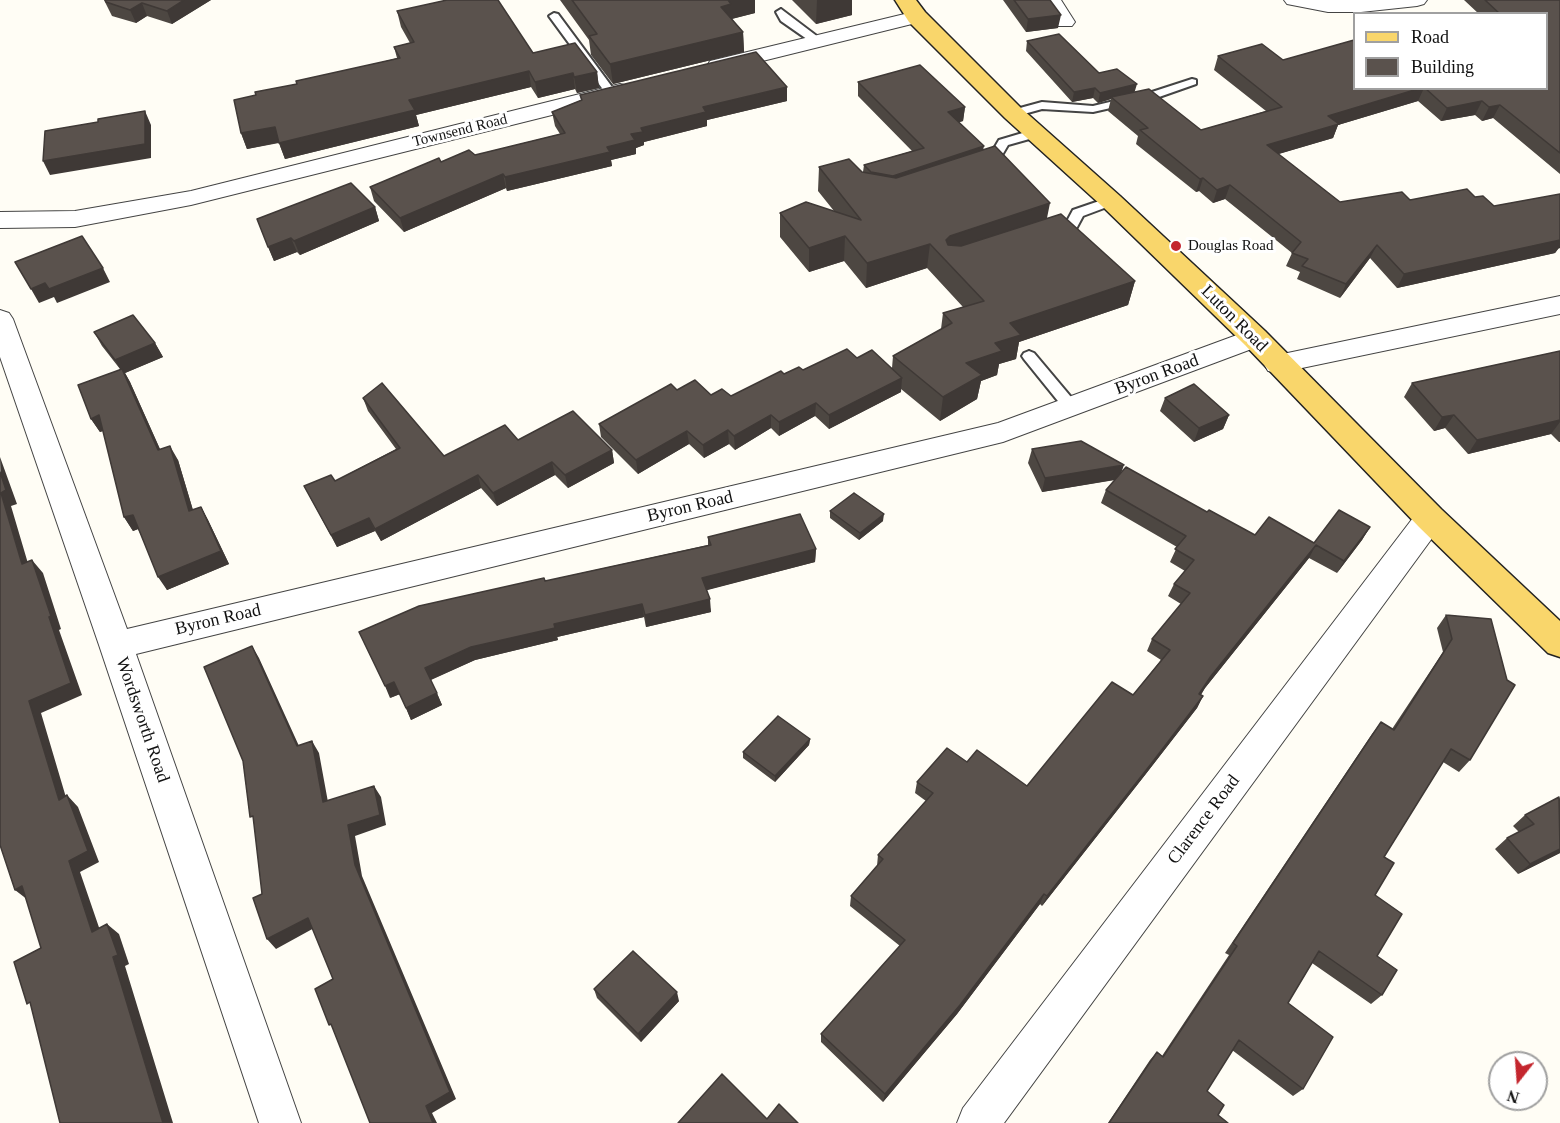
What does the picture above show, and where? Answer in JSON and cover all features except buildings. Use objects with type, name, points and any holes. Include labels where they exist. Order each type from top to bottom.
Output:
[{"type":"main road","name":"Luton Road","points":[[911,9],[1013,113],[1112,201],[1256,338],[1278,364],[1430,518],[1554,628]]},
{"type":"street","points":[[1051,0],[1065,22]]},
{"type":"street","points":[[1294,0],[1364,10],[1417,0]]},
{"type":"street","points":[[703,70],[818,42],[911,9]]},
{"type":"street","name":"Townsend Road","points":[[0,220],[75,219],[191,198],[645,84]]},
{"type":"street","points":[[1278,364],[1560,305]]},
{"type":"street","name":"Wordsworth Road","points":[[0,319],[9,370],[116,645],[280,1123]]},
{"type":"street","name":"Byron Road","points":[[116,645],[1003,432],[1256,338]]},
{"type":"street","name":"Clarence Road","points":[[978,1123],[1430,518]]},
{"type":"lane","points":[[781,12],[785,19],[818,42]]},
{"type":"lane","points":[[554,16],[611,93]]},
{"type":"lane","points":[[1013,113],[1042,105],[1093,109],[1155,95],[1192,82]]},
{"type":"lane","points":[[975,170],[994,159],[1003,143],[1036,134]]},
{"type":"lane","points":[[1038,237],[1071,226],[1078,213],[1112,201]]},
{"type":"lane","points":[[1029,356],[1071,407]]},
{"type":"place","name":"Douglas Road","points":[[1176,246]]}]
